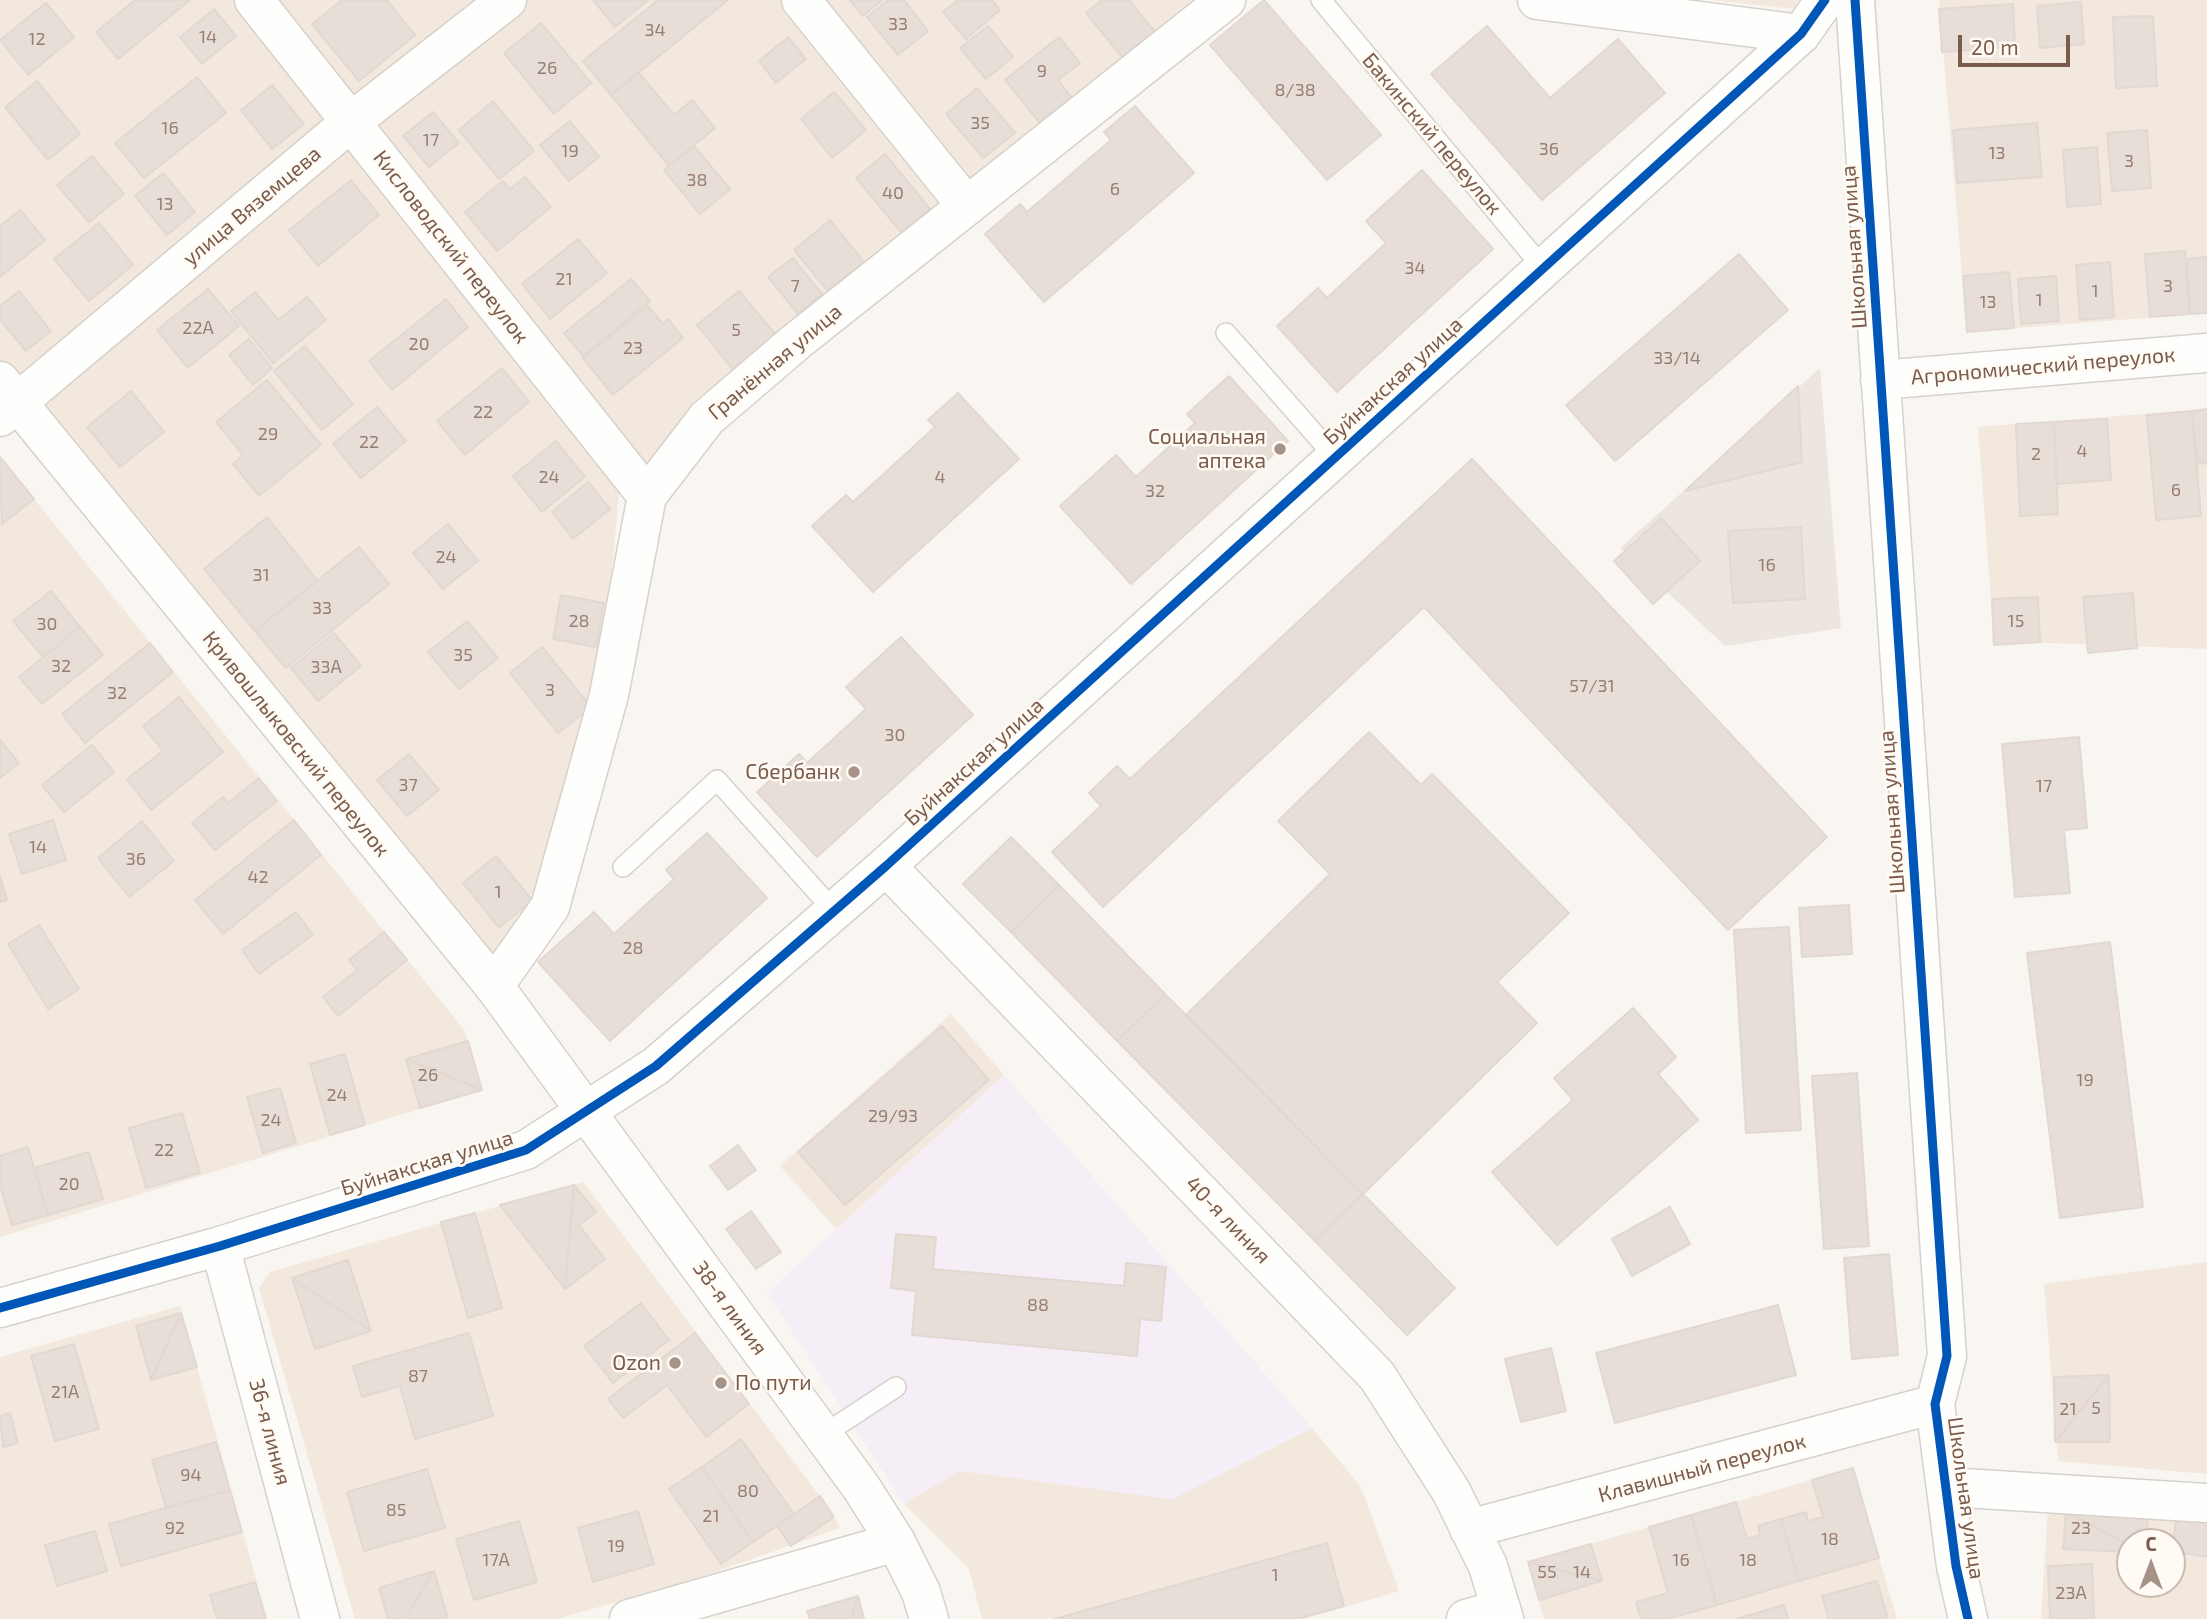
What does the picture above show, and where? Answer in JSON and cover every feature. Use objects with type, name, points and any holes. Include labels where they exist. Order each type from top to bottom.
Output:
[{"type":"street","name":"Кисловодский переулок","points":[[254,0],[647,496]]},
{"type":"street","name":"улица Вяземцева","points":[[6,400],[352,121],[507,0]]},
{"type":"street","points":[[802,0],[966,205]]},
{"type":"street","name":"Гранённая улица","points":[[494,986],[550,906],[609,695],[647,496],[707,418],[797,341],[1226,0]]},
{"type":"street","points":[[1537,0],[1801,34]]},
{"type":"street","name":"Буйнакская улица","points":[[0,1308],[220,1245],[526,1150],[656,1066],[886,866],[1801,34],[1825,0]]},
{"type":"street","name":"Школьная улица","points":[[1855,0],[1947,1356],[1935,1404],[1956,1566],[1968,1619]]},
{"type":"street","name":"Агрономический переулок","points":[[1880,380],[2207,353]]},
{"type":"street","name":"Кривошлыковский переулок","points":[[6,400],[494,986],[585,1111]]},
{"type":"street","name":"40-я линия","points":[[886,866],[1377,1376],[1451,1491],[1488,1566],[1490,1616]]},
{"type":"street","name":"38-я линия","points":[[585,1111],[823,1435],[896,1542],[921,1592],[929,1619]]},
{"type":"street","name":"36-я линия","points":[[220,1245],[320,1619]]},
{"type":"street","name":"Клавишный переулок","points":[[1469,1529],[1935,1404]]},
{"type":"street","points":[[1947,1487],[2207,1503]]},
{"type":"street","points":[[629,1619],[896,1542]]},
{"type":"lane","name":"Бакинский переулок","points":[[1321,0],[1543,268]]},
{"type":"lane","points":[[1226,333],[1335,457]]},
{"type":"lane","points":[[623,867],[717,780],[834,911]]},
{"type":"lane","points":[[823,1435],[895,1387]]},
{"type":"shaded area","points":[[0,0],[1220,0],[619,493],[600,701],[543,897],[487,991],[0,399]]},
{"type":"shaded area","points":[[1711,0],[1799,0],[1794,9]]},
{"type":"shaded area","points":[[1939,0],[2207,0],[2207,313],[1967,332]]},
{"type":"shaded area","points":[[1820,368],[1841,628],[1725,646],[1620,548]]},
{"type":"shaded area","points":[[2207,409],[2207,649],[1994,641],[1978,427]]},
{"type":"shaded area","points":[[0,457],[465,1031],[482,1090],[0,1237]]},
{"type":"shaded area","points":[[951,1014],[1004,1075],[836,1229],[780,1166]]},
{"type":"shaded area","points":[[1004,1075],[1312,1428],[1171,1499],[960,1471],[904,1504],[767,1293]]},
{"type":"shaded area","points":[[583,1182],[831,1511],[840,1528],[686,1582],[557,1619],[355,1619],[259,1288],[270,1272]]},
{"type":"shaded area","points":[[2207,1262],[2207,1474],[2058,1461],[2044,1284]]},
{"type":"shaded area","points":[[180,1306],[267,1619],[0,1619],[0,1357]]},
{"type":"shaded area","points":[[1312,1428],[1361,1487],[1399,1591],[1304,1619],[982,1619],[969,1569],[904,1504],[960,1470],[1171,1499]]},
{"type":"shaded area","points":[[1853,1468],[1897,1619],[1544,1619],[1528,1562]]},
{"type":"shaded area","points":[[2048,1507],[2207,1513],[2207,1619],[2041,1619]]},
{"type":"building","points":[[135,0],[190,0],[118,59],[96,32]]},
{"type":"building","points":[[342,0],[387,0],[415,35],[359,81],[312,24]]},
{"type":"building","points":[[593,0],[648,0],[615,27]]},
{"type":"building","points":[[658,0],[728,0],[611,95],[583,61]]},
{"type":"building","points":[[850,0],[882,0],[863,16]]},
{"type":"building","points":[[888,0],[904,0],[928,31],[898,55],[867,17]]},
{"type":"building","points":[[958,0],[992,0],[1000,10],[966,39],[943,12]]},
{"type":"building","points":[[1102,0],[1129,0],[1155,32],[1123,58],[1086,13]]},
{"type":"building","points":[[1264,0],[1381,135],[1327,180],[1210,45]]},
{"type":"building","points":[[2081,2],[2084,44],[2040,48],[2037,6]]},
{"type":"building","points":[[46,3],[74,37],[28,75],[0,40]]},
{"type":"building","points":[[2013,4],[2015,47],[1942,52],[1939,9]]},
{"type":"building","points":[[214,9],[236,36],[202,64],[180,37]]},
{"type":"building","points":[[2153,16],[2157,86],[2116,88],[2113,17]]},
{"type":"building","points":[[541,23],[591,83],[554,114],[504,53]]},
{"type":"building","points":[[988,26],[1013,57],[986,79],[960,48]]},
{"type":"building","points":[[1487,26],[1550,98],[1618,39],[1665,93],[1542,200],[1431,74]]},
{"type":"building","points":[[788,37],[806,59],[776,83],[759,61]]},
{"type":"building","points":[[1059,37],[1080,63],[1058,80],[1071,97],[1040,123],[1005,80]]},
{"type":"building","points":[[639,73],[674,115],[692,100],[715,128],[669,166],[611,95]]},
{"type":"building","points":[[197,77],[226,113],[144,178],[115,143]]},
{"type":"building","points":[[37,81],[80,134],[48,160],[5,107]]},
{"type":"building","points":[[272,85],[304,124],[272,149],[241,110]]},
{"type":"building","points":[[977,88],[1015,133],[983,158],[946,114]]},
{"type":"building","points":[[834,92],[866,130],[832,158],[801,119]]},
{"type":"building","points":[[493,101],[534,151],[499,179],[459,130]]},
{"type":"building","points":[[1135,106],[1194,173],[1044,302],[985,234],[1020,204],[1027,212],[1111,140],[1104,132]]},
{"type":"building","points":[[433,112],[459,143],[429,167],[403,136]]},
{"type":"building","points":[[570,121],[599,157],[569,181],[540,145]]},
{"type":"building","points":[[2037,123],[2042,177],[1957,183],[1953,130]]},
{"type":"building","points":[[2147,130],[2151,188],[2112,191],[2107,133]]},
{"type":"building","points":[[694,146],[730,189],[700,214],[664,170]]},
{"type":"building","points":[[2097,147],[2101,204],[2067,207],[2063,150]]},
{"type":"building","points":[[885,154],[930,209],[901,232],[856,178]]},
{"type":"building","points":[[92,156],[124,194],[89,222],[57,185]]},
{"type":"building","points":[[1422,170],[1493,249],[1337,392],[1277,326],[1318,288],[1327,298],[1386,243],[1366,221]]},
{"type":"building","points":[[163,173],[195,212],[167,235],[135,196]]},
{"type":"building","points":[[525,177],[551,207],[497,251],[465,212],[503,181],[510,189]]},
{"type":"building","points":[[351,180],[379,215],[318,266],[289,230]]},
{"type":"building","points":[[20,210],[45,240],[0,277],[0,226]]},
{"type":"building","points":[[830,220],[864,262],[828,291],[794,250]]},
{"type":"building","points":[[99,223],[133,265],[89,301],[54,259]]},
{"type":"building","points":[[578,239],[607,273],[550,319],[522,284]]},
{"type":"building","points":[[2185,251],[2190,314],[2150,317],[2145,254]]},
{"type":"building","points":[[1739,254],[1788,310],[1615,461],[1566,405]]},
{"type":"building","points":[[2207,257],[2207,313],[2190,314],[2186,259]]},
{"type":"building","points":[[793,258],[822,294],[798,314],[768,277]]},
{"type":"building","points":[[2110,262],[2114,317],[2080,320],[2076,265]]},
{"type":"building","points":[[2009,272],[2014,328],[1967,332],[1963,276]]},
{"type":"building","points":[[2056,276],[2059,321],[2021,324],[2018,279]]},
{"type":"building","points":[[631,279],[650,301],[583,356],[564,333]]},
{"type":"building","points":[[208,289],[239,326],[188,368],[157,330]]},
{"type":"building","points":[[19,291],[51,331],[26,351],[0,320],[0,306]]},
{"type":"building","points":[[739,291],[776,335],[733,370],[697,325]]},
{"type":"building","points":[[255,292],[278,320],[307,297],[326,320],[273,363],[231,311]]},
{"type":"building","points":[[446,299],[468,327],[392,390],[369,361]]},
{"type":"building","points":[[648,306],[663,324],[668,319],[683,338],[613,395],[583,358]]},
{"type":"building","points":[[249,339],[272,368],[253,385],[229,355]]},
{"type":"building","points":[[305,346],[353,404],[322,430],[274,371]]},
{"type":"building","points":[[502,368],[529,402],[465,455],[437,421]]},
{"type":"building","points":[[1229,376],[1288,441],[1131,584],[1060,506],[1116,455],[1136,477],[1195,423],[1187,414]]},
{"type":"building","points":[[267,380],[321,445],[259,496],[233,464],[243,455],[216,422]]},
{"type":"building","points":[[1798,386],[1802,462],[1685,491]]},
{"type":"building","points":[[131,391],[164,432],[120,467],[87,427]]},
{"type":"building","points":[[958,393],[1019,459],[873,592],[812,526],[846,495],[853,502],[935,427],[928,420]]},
{"type":"building","points":[[377,407],[406,441],[361,478],[333,444]]},
{"type":"building","points":[[2207,409],[2207,463],[2197,464],[2192,411]]},
{"type":"building","points":[[2192,411],[2201,516],[2156,520],[2147,415]]},
{"type":"building","points":[[2107,419],[2111,480],[2057,484],[2054,422]]},
{"type":"building","points":[[2054,422],[2058,514],[2020,516],[2016,424]]},
{"type":"building","points":[[556,441],[585,477],[542,512],[513,476]]},
{"type":"building","points":[[0,457],[34,499],[2,524],[0,473]]},
{"type":"building","points":[[1472,459],[1827,837],[1728,930],[1424,607],[1103,907],[1052,852],[1101,806],[1089,793],[1117,766],[1130,779]]},
{"type":"building","points":[[588,482],[610,509],[573,539],[552,512]]},
{"type":"building","points":[[267,517],[318,581],[255,631],[204,569]]},
{"type":"building","points":[[1661,518],[1700,561],[1653,604],[1614,561]]},
{"type":"building","points":[[448,524],[478,561],[443,589],[413,553]]},
{"type":"building","points":[[1801,527],[1805,599],[1733,603],[1728,531]]},
{"type":"building","points":[[359,547],[389,584],[286,668],[255,631]]},
{"type":"building","points":[[51,591],[80,627],[43,657],[13,621]]},
{"type":"building","points":[[2133,593],[2137,648],[2088,653],[2083,597]]},
{"type":"building","points":[[561,595],[604,603],[596,647],[553,639]]},
{"type":"building","points":[[2038,597],[2040,642],[1994,645],[1992,599]]},
{"type":"building","points":[[467,621],[498,658],[459,689],[428,652]]},
{"type":"building","points":[[80,627],[103,655],[42,704],[19,677]]},
{"type":"building","points":[[334,633],[361,666],[318,701],[291,668]]},
{"type":"building","points":[[901,637],[973,715],[817,857],[757,792],[799,754],[807,763],[866,709],[846,687]]},
{"type":"building","points":[[150,643],[173,672],[85,743],[62,714]]},
{"type":"building","points":[[542,647],[591,707],[558,733],[510,673]]},
{"type":"building","points":[[179,697],[223,752],[151,810],[127,779],[163,751],[143,726]]},
{"type":"building","points":[[1369,732],[1421,785],[1432,774],[1569,913],[1497,982],[1537,1023],[1363,1194],[1186,1015],[1330,874],[1278,821]]},
{"type":"building","points":[[2079,737],[2087,828],[2064,830],[2070,893],[2015,897],[2002,744]]},
{"type":"building","points":[[0,740],[19,763],[0,778]]},
{"type":"building","points":[[92,745],[114,772],[64,812],[42,785]]},
{"type":"building","points":[[409,754],[439,790],[407,816],[377,780]]},
{"type":"building","points":[[259,778],[277,801],[215,850],[192,823],[223,797],[228,803]]},
{"type":"building","points":[[53,820],[66,860],[22,874],[9,834]]},
{"type":"building","points":[[294,820],[321,855],[223,934],[195,900]]},
{"type":"building","points":[[142,821],[174,861],[129,897],[98,858]]},
{"type":"building","points":[[707,833],[767,898],[610,1041],[538,962],[594,912],[614,934],[674,879],[666,870]]},
{"type":"building","points":[[1011,837],[1059,885],[1011,932],[963,884]]},
{"type":"building","points":[[496,856],[532,900],[499,928],[463,883]]},
{"type":"building","points":[[0,876],[7,900],[0,902]]},
{"type":"building","points":[[1059,885],[1165,994],[1117,1041],[1011,932]]},
{"type":"building","points":[[1849,905],[1852,954],[1802,957],[1799,908]]},
{"type":"building","points":[[296,912],[313,935],[259,974],[242,950]]},
{"type":"building","points":[[39,925],[79,989],[48,1009],[8,944]]},
{"type":"building","points":[[1789,927],[1801,1130],[1746,1133],[1734,930]]},
{"type":"building","points":[[384,932],[407,960],[338,1016],[323,997],[357,970],[349,960]]},
{"type":"building","points":[[2110,942],[2143,1207],[2060,1218],[2027,953]]},
{"type":"building","points":[[1165,994],[1363,1194],[1315,1241],[1117,1041]]},
{"type":"building","points":[[1633,1008],[1676,1057],[1658,1074],[1698,1120],[1557,1245],[1492,1172],[1573,1100],[1554,1078]]},
{"type":"building","points":[[942,1026],[989,1080],[845,1205],[798,1152]]},
{"type":"building","points":[[468,1041],[482,1090],[406,1059]]},
{"type":"building","points":[[345,1054],[365,1125],[330,1135],[310,1064]]},
{"type":"building","points":[[406,1059],[482,1090],[420,1108]]},
{"type":"building","points":[[1857,1073],[1869,1246],[1824,1249],[1812,1076]]},
{"type":"building","points":[[280,1088],[296,1143],[263,1153],[247,1097]]},
{"type":"building","points":[[182,1113],[200,1173],[146,1188],[129,1128]]},
{"type":"building","points":[[738,1145],[756,1170],[728,1190],[710,1166]]},
{"type":"building","points":[[28,1147],[48,1215],[12,1225],[0,1185],[0,1156]]},
{"type":"building","points":[[89,1152],[103,1199],[48,1215],[34,1168]]},
{"type":"building","points":[[574,1185],[565,1289],[500,1205]]},
{"type":"building","points":[[574,1185],[596,1212],[579,1225],[605,1259],[565,1289]]},
{"type":"building","points":[[1363,1194],[1455,1288],[1407,1335],[1315,1241]]},
{"type":"building","points":[[1670,1207],[1690,1244],[1632,1276],[1612,1239]]},
{"type":"building","points":[[751,1211],[781,1252],[756,1269],[726,1229]]},
{"type":"building","points":[[475,1213],[502,1308],[468,1318],[441,1222]]},
{"type":"building","points":[[896,1234],[936,1237],[933,1269],[1124,1286],[1126,1263],[1166,1267],[1161,1321],[1140,1319],[1137,1356],[912,1335],[916,1291],[891,1288]]},
{"type":"building","points":[[1889,1254],[1898,1355],[1852,1359],[1844,1258]]},
{"type":"building","points":[[348,1260],[371,1331],[292,1278]]},
{"type":"building","points":[[292,1278],[371,1331],[315,1349]]},
{"type":"building","points":[[641,1303],[669,1340],[613,1383],[584,1346]]},
{"type":"building","points":[[1778,1305],[1796,1375],[1615,1423],[1596,1353]]},
{"type":"building","points":[[181,1313],[151,1380],[136,1326]]},
{"type":"building","points":[[181,1313],[197,1367],[151,1380]]},
{"type":"building","points":[[469,1333],[493,1416],[415,1439],[400,1386],[362,1397],[353,1366]]},
{"type":"building","points":[[695,1333],[749,1404],[706,1437],[667,1385],[623,1418],[608,1399]]},
{"type":"building","points":[[74,1344],[99,1429],[55,1441],[31,1356]]},
{"type":"building","points":[[1551,1348],[1566,1411],[1521,1422],[1505,1359]]},
{"type":"building","points":[[2109,1375],[2055,1442],[2054,1377]]},
{"type":"building","points":[[2109,1375],[2110,1442],[2055,1442]]},
{"type":"building","points":[[10,1413],[18,1443],[3,1447],[0,1416]]},
{"type":"building","points":[[741,1439],[794,1514],[753,1542],[702,1467]]},
{"type":"building","points":[[216,1442],[230,1490],[166,1508],[152,1460]]},
{"type":"building","points":[[702,1467],[753,1542],[721,1564],[669,1489]]},
{"type":"building","points":[[1853,1468],[1879,1558],[1799,1581],[1781,1519],[1806,1512],[1808,1521],[1823,1517],[1812,1480]]},
{"type":"building","points":[[427,1469],[445,1528],[364,1551],[347,1492]]},
{"type":"building","points":[[230,1490],[242,1532],[121,1566],[109,1524]]},
{"type":"building","points":[[820,1496],[834,1517],[791,1546],[777,1526]]},
{"type":"building","points":[[1736,1502],[1747,1539],[1760,1535],[1758,1526],[1781,1519],[1799,1581],[1717,1605],[1691,1515]]},
{"type":"building","points":[[638,1511],[654,1564],[593,1582],[578,1528]]},
{"type":"building","points":[[2066,1512],[2148,1516],[2147,1528],[2116,1528],[2116,1538]]},
{"type":"building","points":[[2066,1512],[2116,1538],[2116,1551],[2063,1549]]},
{"type":"building","points":[[2177,1512],[2207,1516],[2207,1557],[2186,1553],[2186,1528],[2175,1528]]},
{"type":"building","points":[[1691,1515],[1717,1605],[1667,1619],[1641,1619],[1636,1602],[1668,1593],[1649,1527]]},
{"type":"building","points":[[519,1521],[537,1582],[474,1600],[456,1539]]},
{"type":"building","points":[[95,1531],[107,1571],[57,1586],[45,1545]]},
{"type":"building","points":[[1327,1543],[1344,1606],[1297,1619],[1054,1619]]},
{"type":"building","points":[[1591,1544],[1602,1581],[1528,1562]]},
{"type":"building","points":[[1528,1562],[1602,1581],[1539,1600]]},
{"type":"building","points":[[2092,1564],[2094,1619],[2050,1619],[2048,1566]]},
{"type":"building","points":[[434,1571],[448,1619],[405,1619]]},
{"type":"building","points":[[434,1571],[405,1619],[388,1619],[379,1588]]},
{"type":"building","points":[[1877,1581],[1888,1619],[1829,1619],[1822,1596]]},
{"type":"building","points":[[255,1582],[266,1619],[217,1619],[210,1595]]},
{"type":"building","points":[[858,1596],[851,1619],[810,1619],[807,1611]]},
{"type":"building","points":[[858,1596],[864,1619],[851,1619]]},
{"type":"building","points":[[1784,1605],[1788,1619],[1736,1619]]},
{"type":"cycle path","points":[[0,1308],[220,1246],[526,1150],[656,1066],[886,866],[1801,34],[1825,0]]},
{"type":"cycle path","points":[[1855,0],[1947,1356],[1935,1404],[1956,1566],[1968,1619]]},
{"type":"place","name":"Социальная аптека","points":[[1280,449]]},
{"type":"place","name":"Сбербанк","points":[[854,772]]},
{"type":"place","name":"Ozon","points":[[675,1363]]},
{"type":"place","name":"По пути","points":[[721,1383]]}]
